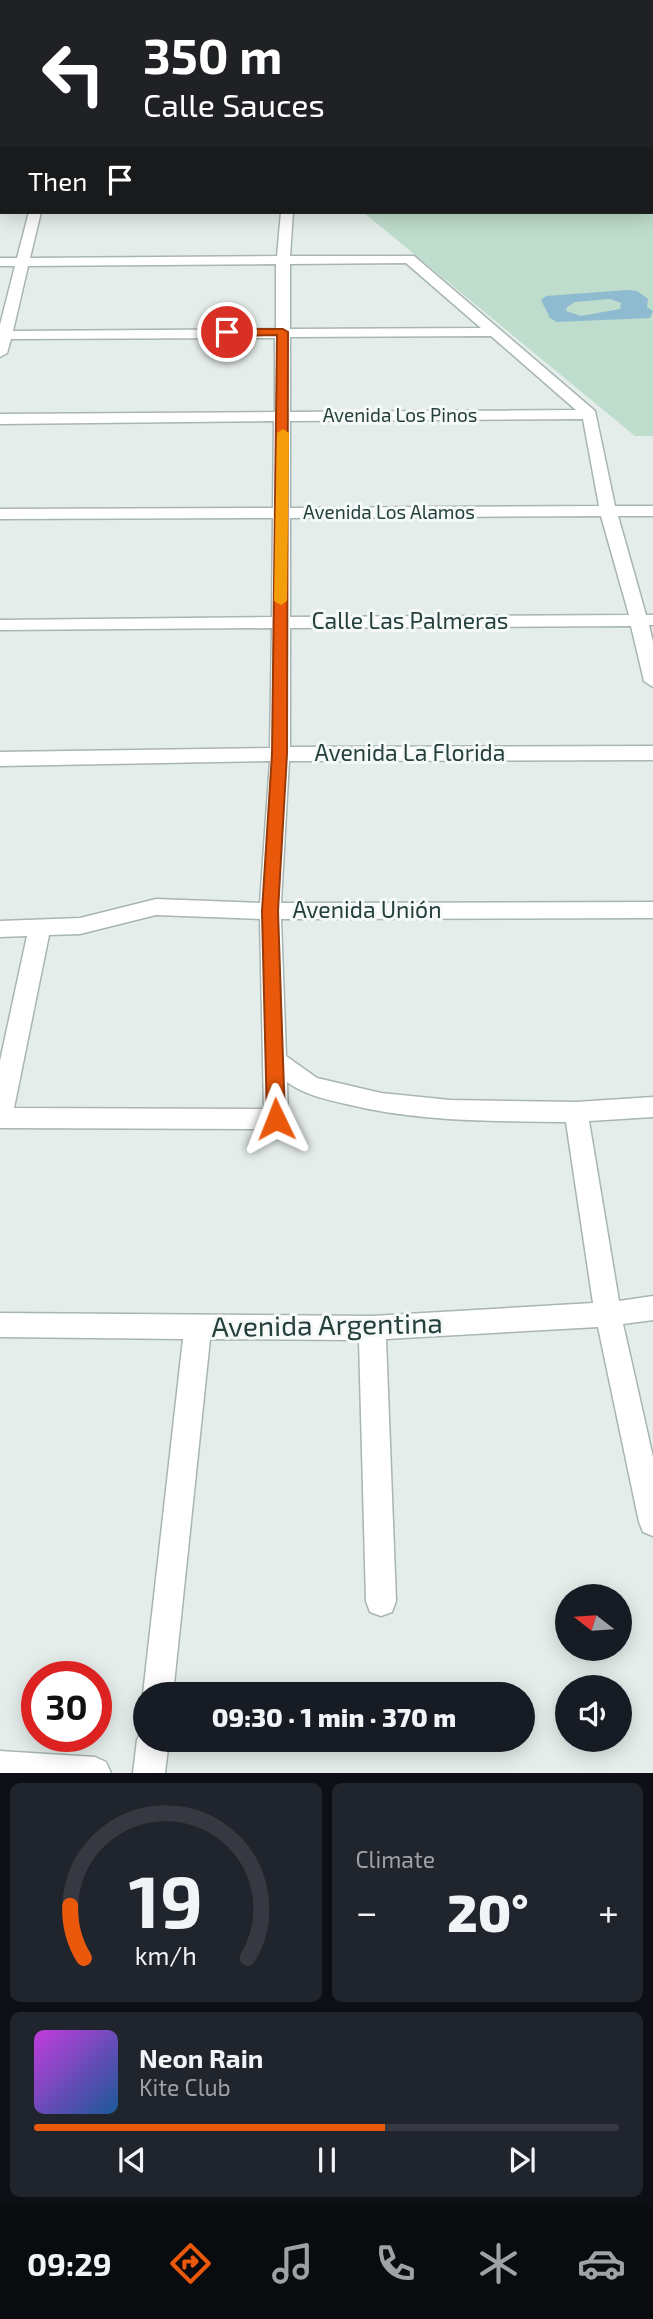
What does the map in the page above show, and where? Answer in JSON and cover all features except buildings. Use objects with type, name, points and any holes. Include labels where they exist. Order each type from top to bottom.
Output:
[{"type":"street","points":[[0,353],[2,335],[34,214]]},
{"type":"street","points":[[38,929],[0,1117],[276,1119],[270,911],[280,754],[283,259],[287,214]]},
{"type":"street","points":[[0,262],[410,259],[590,414],[608,511],[646,620],[653,681]]},
{"type":"street","points":[[2,335],[495,332]]},
{"type":"street","name":"Avenida Los Pinos","points":[[0,419],[590,414]]},
{"type":"street","name":"Avenida Los Alamos","points":[[0,514],[653,511]]},
{"type":"street","name":"Calle Las Palmeras","points":[[0,625],[646,620]]},
{"type":"street","name":"Avenida La Florida","points":[[0,759],[280,754],[653,753]]},
{"type":"street","name":"Avenida Unión","points":[[0,929],[79,926],[156,906],[270,911],[653,910]]},
{"type":"street","points":[[274,1060],[310,1086],[381,1102],[450,1110],[576,1112],[653,1107]]},
{"type":"street","points":[[576,1112],[608,1314],[653,1522]]},
{"type":"street","name":"Avenida Argentina","points":[[0,1325],[372,1328],[608,1314],[653,1308]]},
{"type":"street","points":[[159,1682],[198,1327]]},
{"type":"street","points":[[372,1328],[381,1601]]},
{"type":"street","points":[[149,1773],[152,1752]]},
{"type":"street","points":[[0,1767],[95,1773]]},
{"type":"green space","points":[[365,214],[653,214],[653,436],[635,436]]},
{"type":"water","points":[[637,291],[648,299],[647,307],[653,311],[650,318],[557,322],[550,318],[541,300],[546,296]],"holes":[[[610,299],[621,303],[620,309],[581,316],[566,311],[567,307],[575,302]]]},
{"type":"slow traffic","points":[[281,601],[283,433]]},
{"type":"route","points":[[227,332],[283,332],[280,754],[270,911],[276,1119]]}]
